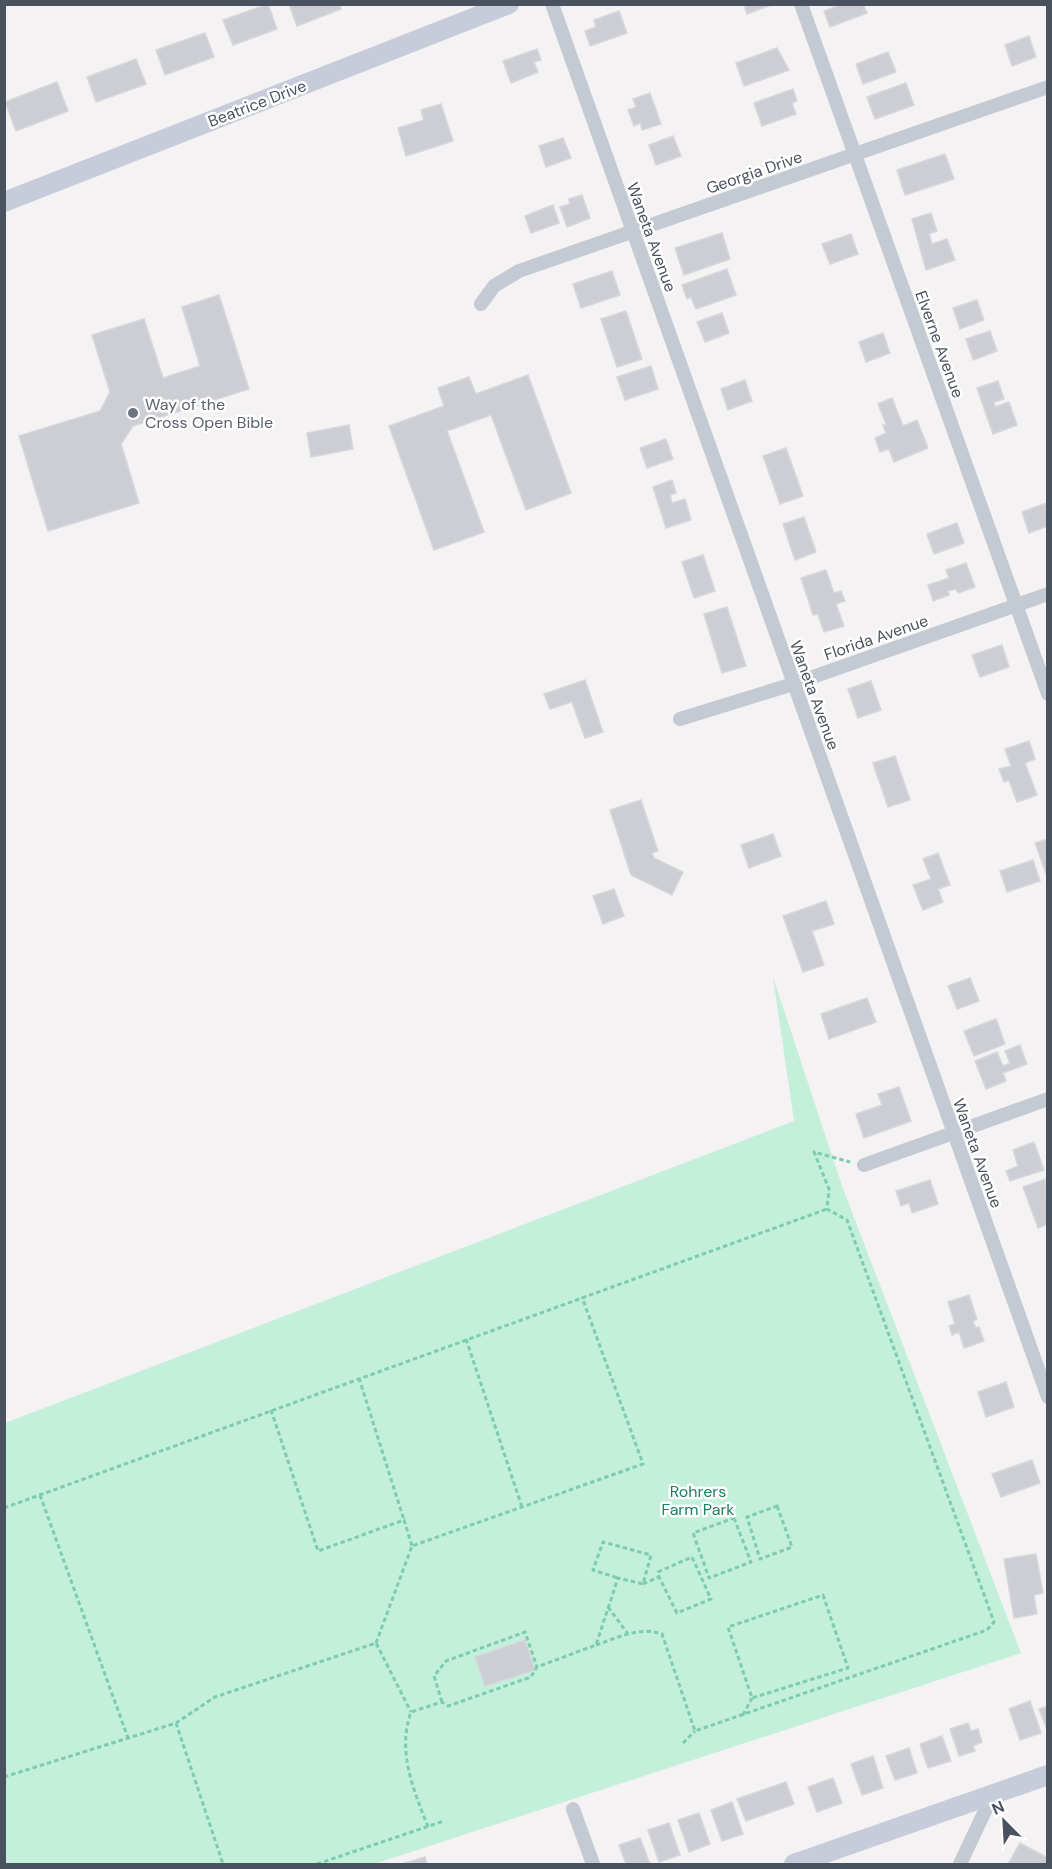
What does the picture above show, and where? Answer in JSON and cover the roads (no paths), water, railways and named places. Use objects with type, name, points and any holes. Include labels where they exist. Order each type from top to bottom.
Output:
[{"type":"street","name":"Beatrice Drive","points":[[5,199],[508,4]]},
{"type":"street","name":"Waneta Avenue","points":[[552,4],[1047,1397]]},
{"type":"street","name":"Elverne Avenue","points":[[801,4],[1047,694]]},
{"type":"street","name":"Georgia Drive","points":[[481,303],[494,286],[519,271],[1047,87]]},
{"type":"street","name":"Florida Avenue","points":[[680,719],[794,684],[1047,594]]},
{"type":"street","points":[[864,1165],[1047,1100]]},
{"type":"street","points":[[794,1864],[1047,1775]]},
{"type":"street","points":[[960,1864],[993,1794]]},
{"type":"street","points":[[573,1809],[593,1864]]},
{"type":"place","name":"Way of the Cross Open Bible","points":[[133,413]]},
{"type":"park label","name":"Rohrers Farm Park","points":[[698,1500]]}]
